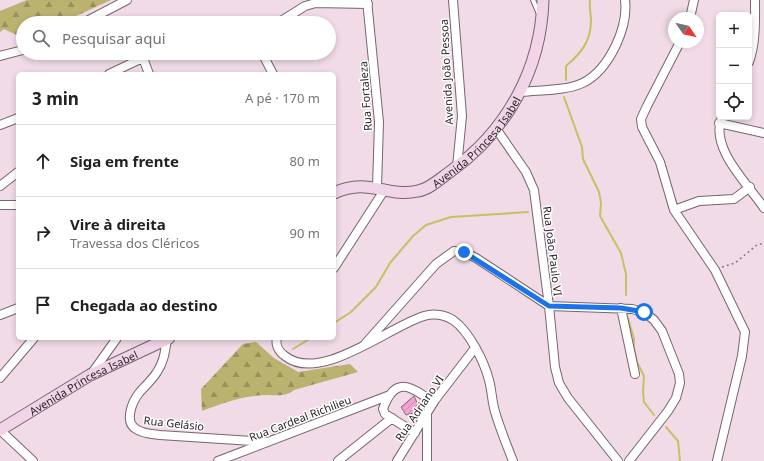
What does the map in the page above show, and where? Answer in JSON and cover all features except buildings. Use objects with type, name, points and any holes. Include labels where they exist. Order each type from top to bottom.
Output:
[{"type":"street","points":[[96,16],[127,0]]},
{"type":"street","name":"Avenida João Pessoa","points":[[453,0],[462,116],[456,168]]},
{"type":"street","name":"Avenida Princesa Isabel","points":[[336,192],[357,186],[404,192],[418,191],[431,185],[456,168],[497,130],[521,92],[539,42],[543,0]]},
{"type":"street","points":[[521,92],[575,87],[588,81],[600,72],[610,58],[622,32],[625,18],[625,0]]},
{"type":"street","points":[[691,12],[694,0]]},
{"type":"street","points":[[752,52],[755,36],[755,0]]},
{"type":"street","name":"Rua Fortaleza","points":[[289,16],[305,6],[316,3],[368,2],[379,122],[381,188]]},
{"type":"street","points":[[677,48],[641,120],[642,128],[660,162],[674,210],[715,270],[742,324],[745,340],[717,461]]},
{"type":"street","points":[[0,56],[16,52]]},
{"type":"street","points":[[113,72],[139,60]]},
{"type":"street","points":[[144,60],[148,72]]},
{"type":"street","points":[[266,60],[272,72]]},
{"type":"street","points":[[0,125],[16,119]]},
{"type":"street","points":[[764,133],[720,120],[721,146],[728,159],[764,208]]},
{"type":"street","name":"Rua João Paulo VI","points":[[497,130],[526,172],[534,190],[538,212],[555,367],[559,383],[568,398],[618,461]]},
{"type":"street","points":[[0,186],[16,174]]},
{"type":"street","points":[[674,210],[699,201],[734,199],[750,187]]},
{"type":"street","points":[[336,265],[381,188]]},
{"type":"street","points":[[0,205],[16,205]]},
{"type":"street","points":[[365,344],[436,264],[454,251],[464,252],[476,258],[549,306],[621,308],[644,312],[654,320],[662,331],[679,374],[680,383],[676,398],[668,412],[629,461]]},
{"type":"street","points":[[621,308],[635,374]]},
{"type":"street","points":[[0,315],[16,309]]},
{"type":"street","points":[[276,340],[280,352],[288,359],[301,364],[314,364],[350,353],[365,344],[423,317],[442,315],[453,320],[464,330],[475,348],[488,379],[496,415],[513,461]]},
{"type":"street","points":[[0,378],[32,340]]},
{"type":"street","points":[[90,375],[116,340]]},
{"type":"street","name":"Avenida Princesa Isabel","points":[[0,430],[90,375],[166,340]]},
{"type":"street","name":"Rua Gelásio","points":[[168,340],[162,364],[157,373],[138,394],[133,404],[130,412],[130,422],[134,429],[143,432],[160,434],[266,442]]},
{"type":"street","name":"Rua Adriano VI","points":[[397,461],[433,403],[475,348]]},
{"type":"street","name":"Rua Cardeal Richilieu","points":[[218,461],[390,395],[396,388],[414,388],[433,403]]},
{"type":"street","points":[[390,395],[383,409],[385,414],[415,433]]},
{"type":"street","points":[[427,413],[427,461]]},
{"type":"street","points":[[338,461],[392,418]]},
{"type":"street","points":[[0,430],[32,461]]},
{"type":"lane","points":[[533,0],[537,11],[542,18]]},
{"type":"path","points":[[715,270],[735,263],[757,245],[764,243]]},
{"type":"green space","points":[[27,0],[111,0],[76,16],[16,16],[16,35],[4,29],[0,32],[0,11]]},
{"type":"green space","points":[[256,342],[274,358],[298,372],[350,364],[358,372],[294,390],[285,395],[259,395],[242,398],[202,411],[201,389],[243,344]]},
{"type":"waterway","points":[[566,80],[566,66],[584,47],[589,35],[591,21],[590,0]]},
{"type":"waterway","points":[[564,97],[582,147],[583,159],[599,192],[601,203],[600,216],[621,253],[626,274],[626,295]]},
{"type":"waterway","points":[[336,322],[351,312],[376,287],[390,263],[413,236],[426,225],[451,217],[528,212]]},
{"type":"waterway","points":[[628,318],[634,339],[637,362],[644,376],[644,402],[654,415]]},
{"type":"waterway","points":[[293,349],[308,340]]},
{"type":"waterway","points":[[666,427],[678,441],[680,461]]},
{"type":"route","points":[[464,252],[476,258],[549,306],[586,308],[613,307],[644,312]]}]
